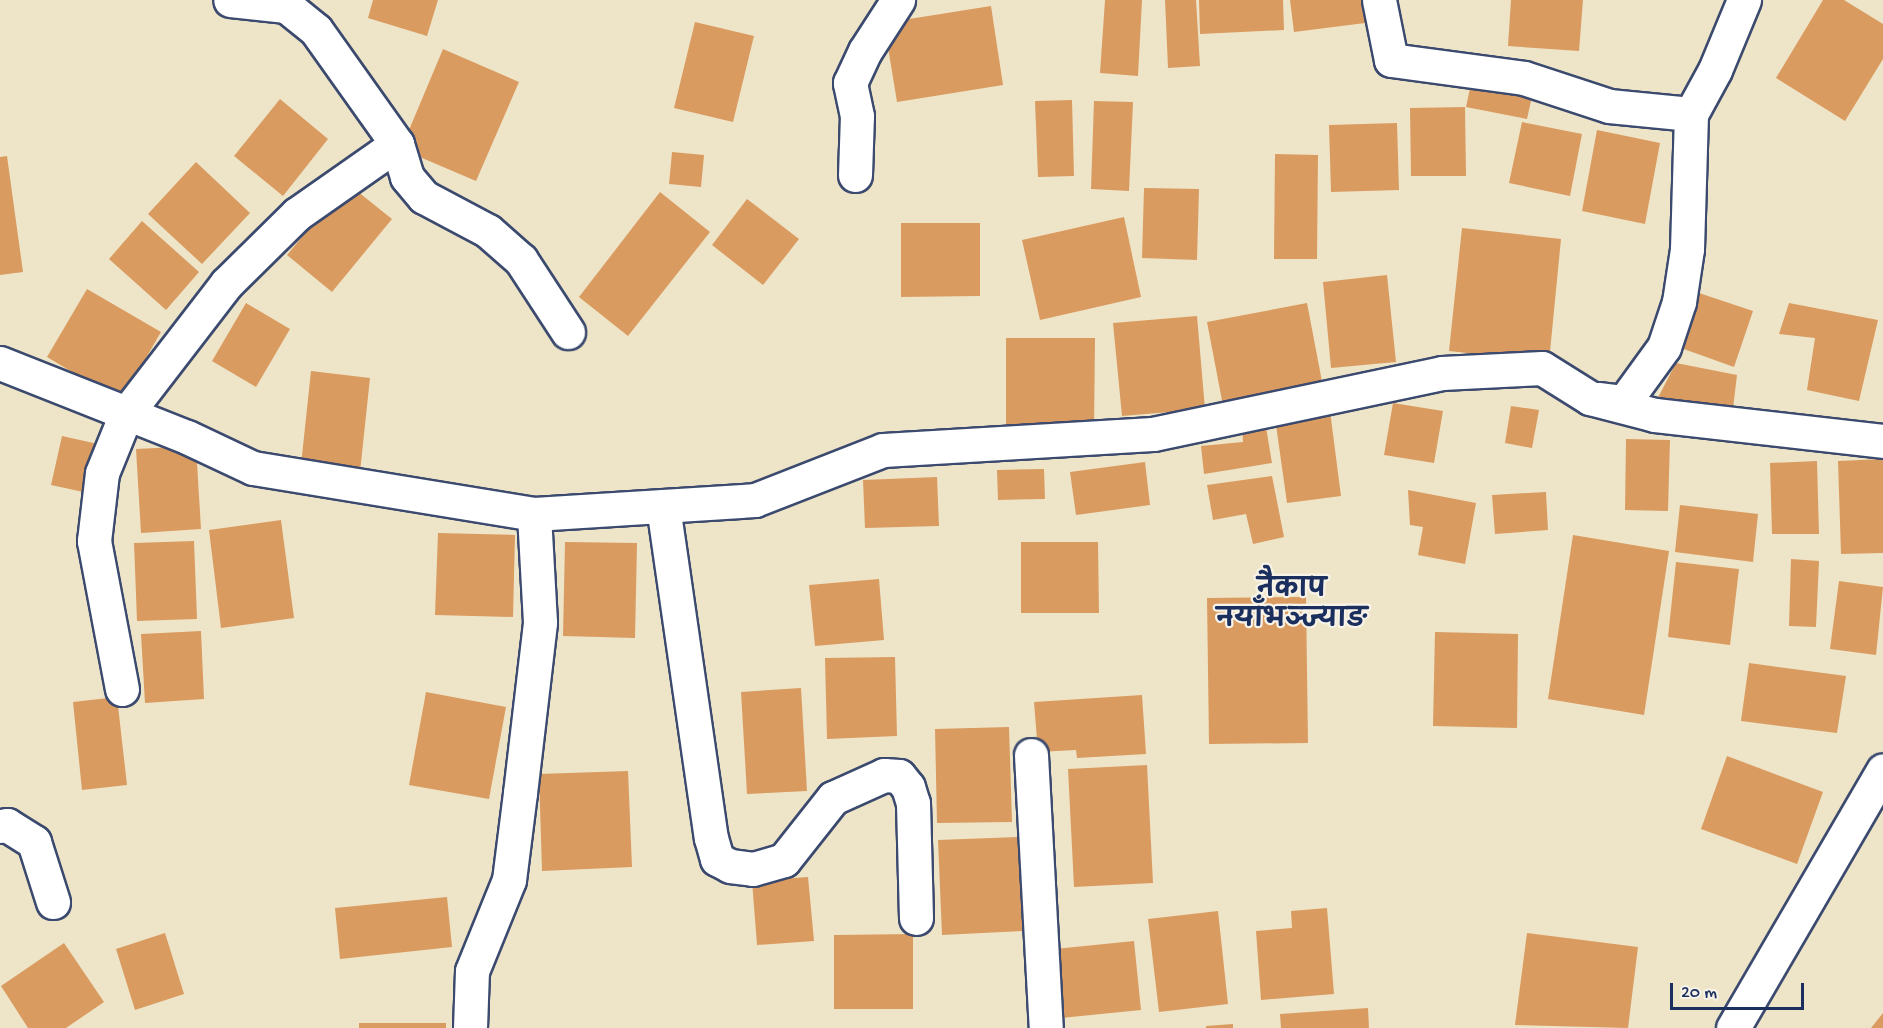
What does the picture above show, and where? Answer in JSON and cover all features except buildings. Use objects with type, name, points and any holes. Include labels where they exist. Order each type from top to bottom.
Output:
[{"type":"street","points":[[230,0],[286,6],[316,30],[397,144],[407,177],[424,197],[488,231],[521,260],[568,332]]},
{"type":"street","points":[[855,175],[857,116],[850,83],[865,51],[898,0]]},
{"type":"street","points":[[1378,0],[1391,60],[1524,78],[1609,106],[1691,114]]},
{"type":"street","points":[[1590,398],[1624,402],[1664,347],[1679,302],[1688,249],[1691,114],[1715,70],[1744,0]]},
{"type":"street","points":[[122,689],[94,541],[102,473],[126,414],[234,276],[297,214],[397,144]]},
{"type":"street","points":[[0,363],[253,468],[534,514],[755,500],[883,450],[1153,434],[1442,373],[1542,368],[1590,398],[1655,415],[1883,441]]},
{"type":"street","points":[[663,506],[711,838],[717,859],[730,866],[753,869],[784,860],[833,798],[884,776],[899,776],[908,787],[913,803],[916,918]]},
{"type":"street","points":[[470,1028],[472,971],[509,880],[519,804],[540,622],[534,514]]},
{"type":"street","points":[[1031,755],[1046,1028]]},
{"type":"street","points":[[1733,1028],[1883,770]]},
{"type":"street","points":[[0,826],[7,825],[34,843],[53,902]]},
{"type":"district","name":"नैकाप नयाँभञ्ज्याङ","points":[[1292,607]]}]
